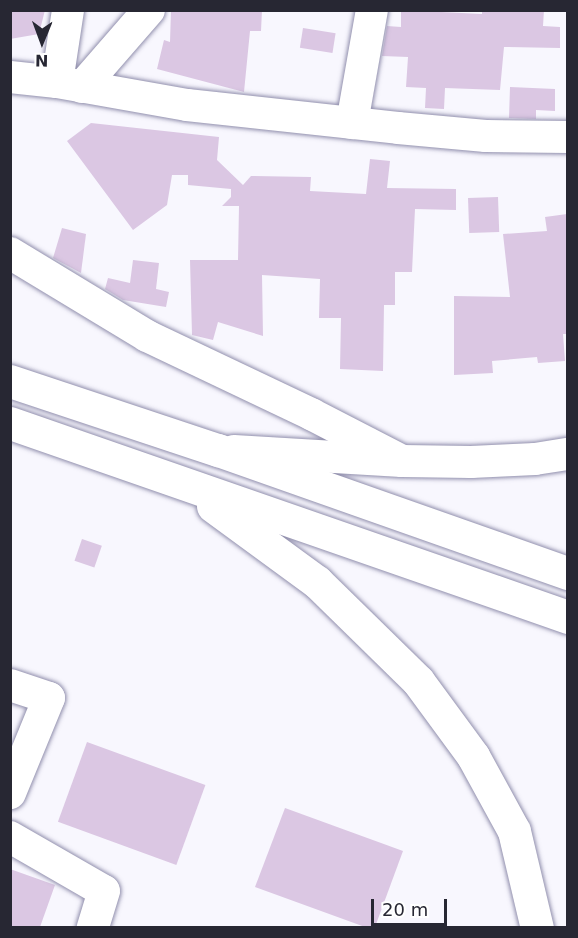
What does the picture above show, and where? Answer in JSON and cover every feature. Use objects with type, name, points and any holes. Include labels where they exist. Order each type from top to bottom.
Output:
[{"type":"highway","points":[[10,381],[218,450],[567,573]]},
{"type":"highway","points":[[10,423],[567,617]]},
{"type":"highway","points":[[185,485],[317,582],[418,681],[473,756],[514,831],[537,927]]},
{"type":"street","points":[[68,10],[69,85]]},
{"type":"street","points":[[69,85],[148,10]]},
{"type":"street","points":[[352,123],[372,10]]},
{"type":"street","points":[[10,77],[187,105],[352,123],[486,136],[567,137]]},
{"type":"street","points":[[10,253],[147,336],[402,461]]},
{"type":"street","points":[[218,450],[402,461],[482,462],[536,459],[567,454]]},
{"type":"street","points":[[10,685],[49,698],[10,793]]},
{"type":"street","points":[[10,837],[104,891],[93,927]]},
{"type":"building","points":[[10,10],[45,10],[39,34],[10,39]]},
{"type":"building","points":[[171,10],[262,10],[261,31],[250,31],[244,92],[157,69],[164,40],[170,42]]},
{"type":"building","points":[[401,10],[482,14],[482,10],[544,10],[543,26],[560,27],[560,48],[504,47],[500,90],[445,88],[444,109],[425,108],[426,88],[406,87],[408,57],[382,56],[387,26],[401,27]]},
{"type":"building","points":[[303,28],[336,33],[332,53],[300,48]]},
{"type":"building","points":[[510,87],[555,89],[555,111],[536,110],[536,119],[509,118]]},
{"type":"building","points":[[91,123],[219,137],[217,160],[243,185],[251,176],[311,177],[310,191],[366,194],[370,159],[390,161],[387,188],[456,189],[456,210],[415,209],[412,272],[395,272],[395,305],[384,305],[383,371],[340,369],[341,318],[319,318],[320,279],[262,275],[263,336],[218,322],[213,340],[192,335],[190,260],[238,260],[239,206],[222,206],[231,197],[231,189],[188,185],[188,175],[172,175],[167,205],[133,230],[67,141]]},
{"type":"building","points":[[498,197],[499,232],[469,233],[468,198]]},
{"type":"building","points":[[567,214],[567,334],[563,334],[565,361],[538,363],[537,357],[492,361],[493,373],[454,375],[454,296],[510,297],[503,234],[547,231],[545,217]]},
{"type":"building","points":[[62,228],[86,234],[81,273],[53,258]]},
{"type":"building","points":[[133,260],[159,263],[156,289],[169,292],[166,307],[123,300],[105,289],[108,278],[130,283]]},
{"type":"building","points":[[82,539],[102,546],[94,568],[75,561]]},
{"type":"building","points":[[87,742],[205,785],[176,865],[58,822]]},
{"type":"building","points":[[285,808],[403,851],[375,927],[365,927],[255,887]]},
{"type":"building","points":[[10,869],[55,885],[40,927],[10,927]]}]
